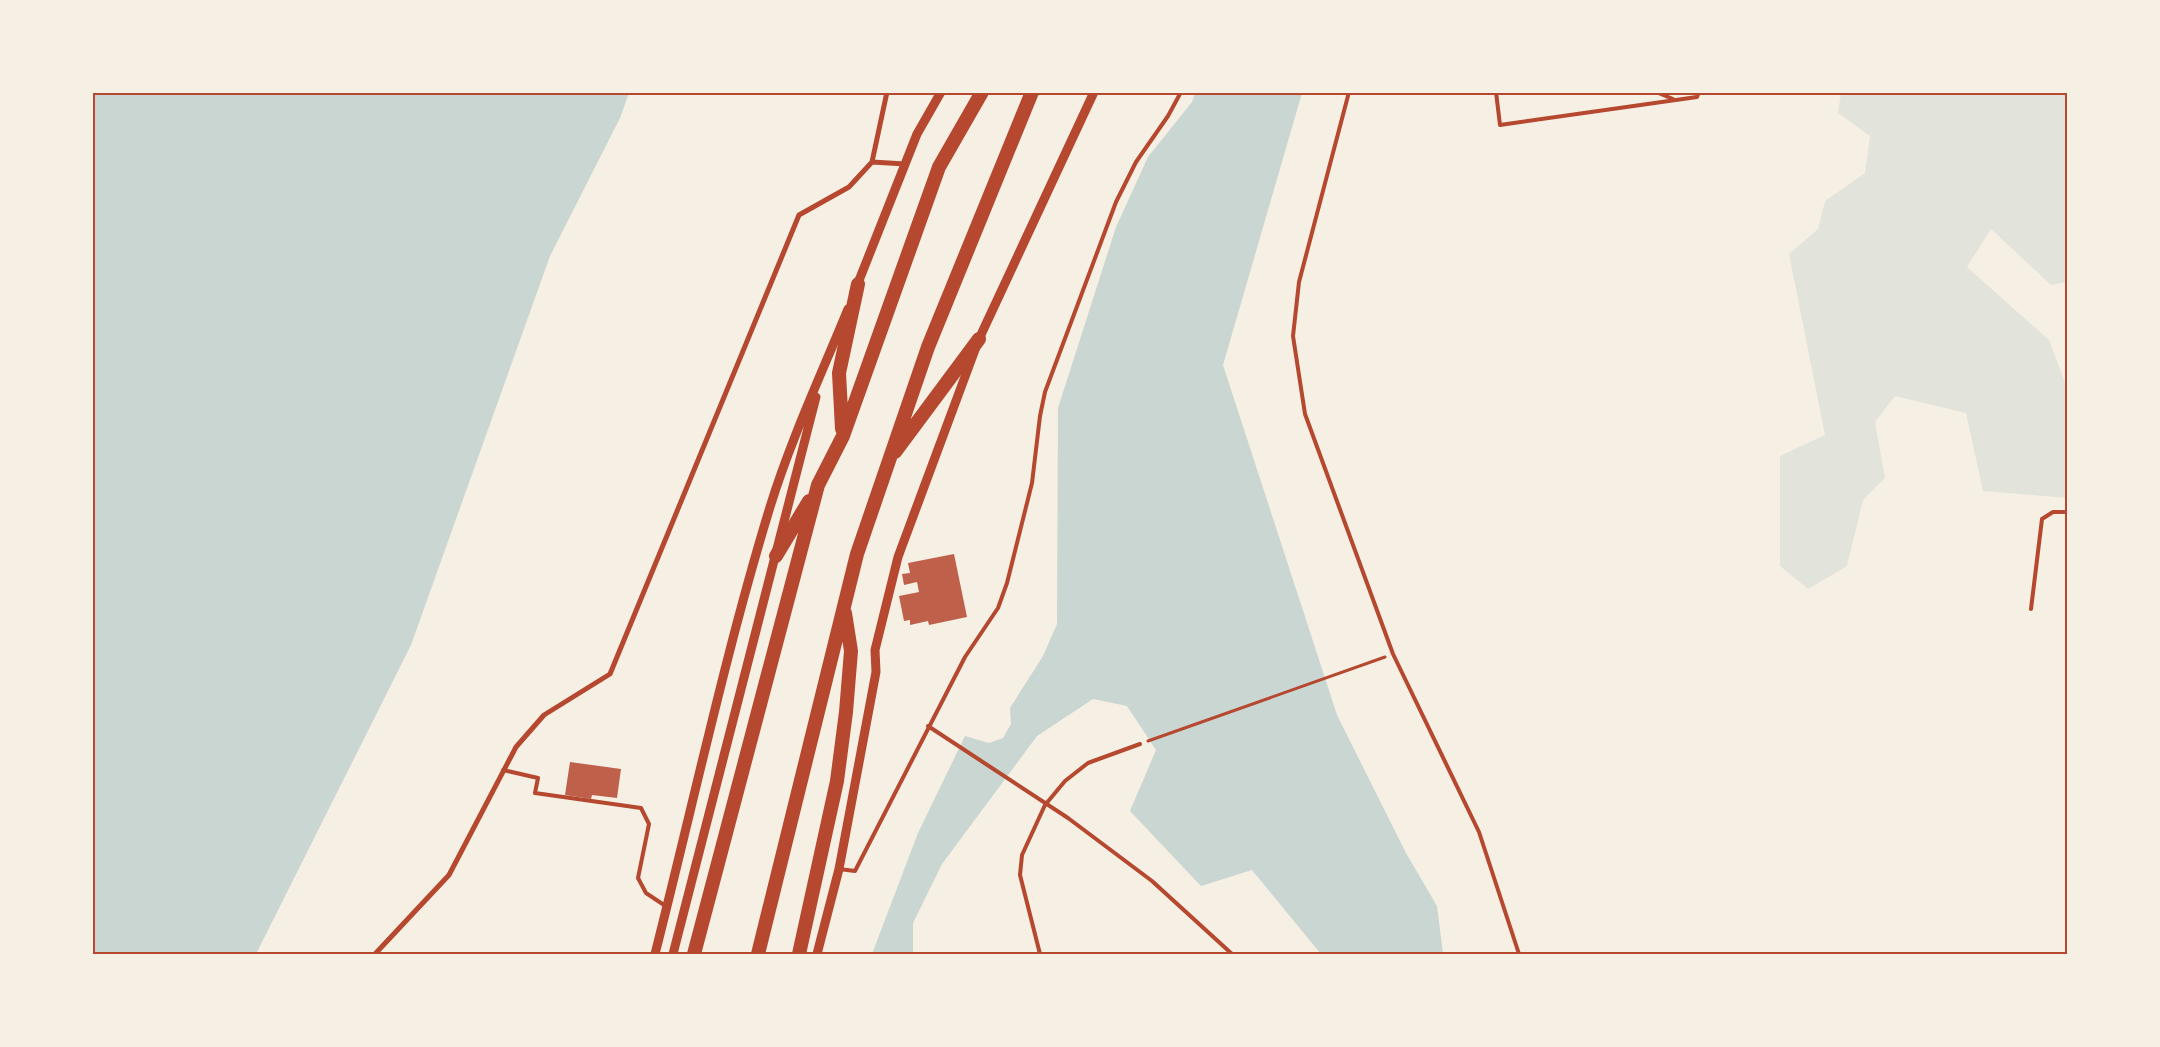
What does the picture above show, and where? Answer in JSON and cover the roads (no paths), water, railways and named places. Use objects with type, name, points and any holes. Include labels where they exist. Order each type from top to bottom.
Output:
[{"type":"highway","points":[[776,556],[818,485],[843,436],[939,167],[982,92]]},
{"type":"highway","points":[[758,954],[857,554],[928,347],[1032,92]]},
{"type":"highway","points":[[843,436],[839,374],[858,284]]},
{"type":"highway","points":[[886,465],[979,339]]},
{"type":"highway","points":[[694,954],[818,485]]},
{"type":"highway","points":[[799,954],[837,782],[851,652],[844,606]]},
{"type":"street","points":[[375,954],[449,875],[516,747],[544,715],[610,674],[799,216],[849,186],[872,162],[887,92]]},
{"type":"street","points":[[655,954],[720,692],[770,507],[792,442],[858,284],[917,134],[940,92]]},
{"type":"street","points":[[817,954],[840,869],[876,672],[875,650],[898,557],[979,339],[1094,92]]},
{"type":"street","points":[[872,162],[905,164]]},
{"type":"street","points":[[673,954],[822,372]]},
{"type":"lane","points":[[840,869],[855,871],[965,657],[998,608],[1007,583],[1032,484],[1040,416],[1045,392],[1116,202],[1136,162],[1168,116],[1181,92]]},
{"type":"lane","points":[[1349,92],[1299,282],[1293,336],[1304,414],[1393,654],[1479,832],[1519,954]]},
{"type":"lane","points":[[1496,92],[1500,125],[1697,97],[1699,92]]},
{"type":"lane","points":[[1656,92],[1676,100]]},
{"type":"lane","points":[[2031,609],[2042,519],[2053,512],[2068,512]]},
{"type":"lane","points":[[928,726],[1045,805],[1068,818],[1152,881],[1232,954]]},
{"type":"lane","points":[[1040,954],[1020,875],[1022,855],[1045,805],[1065,781],[1088,763],[1140,744]]},
{"type":"lane","points":[[503,770],[538,778],[535,792],[641,808],[649,824],[638,878],[646,892],[667,907]]}]
